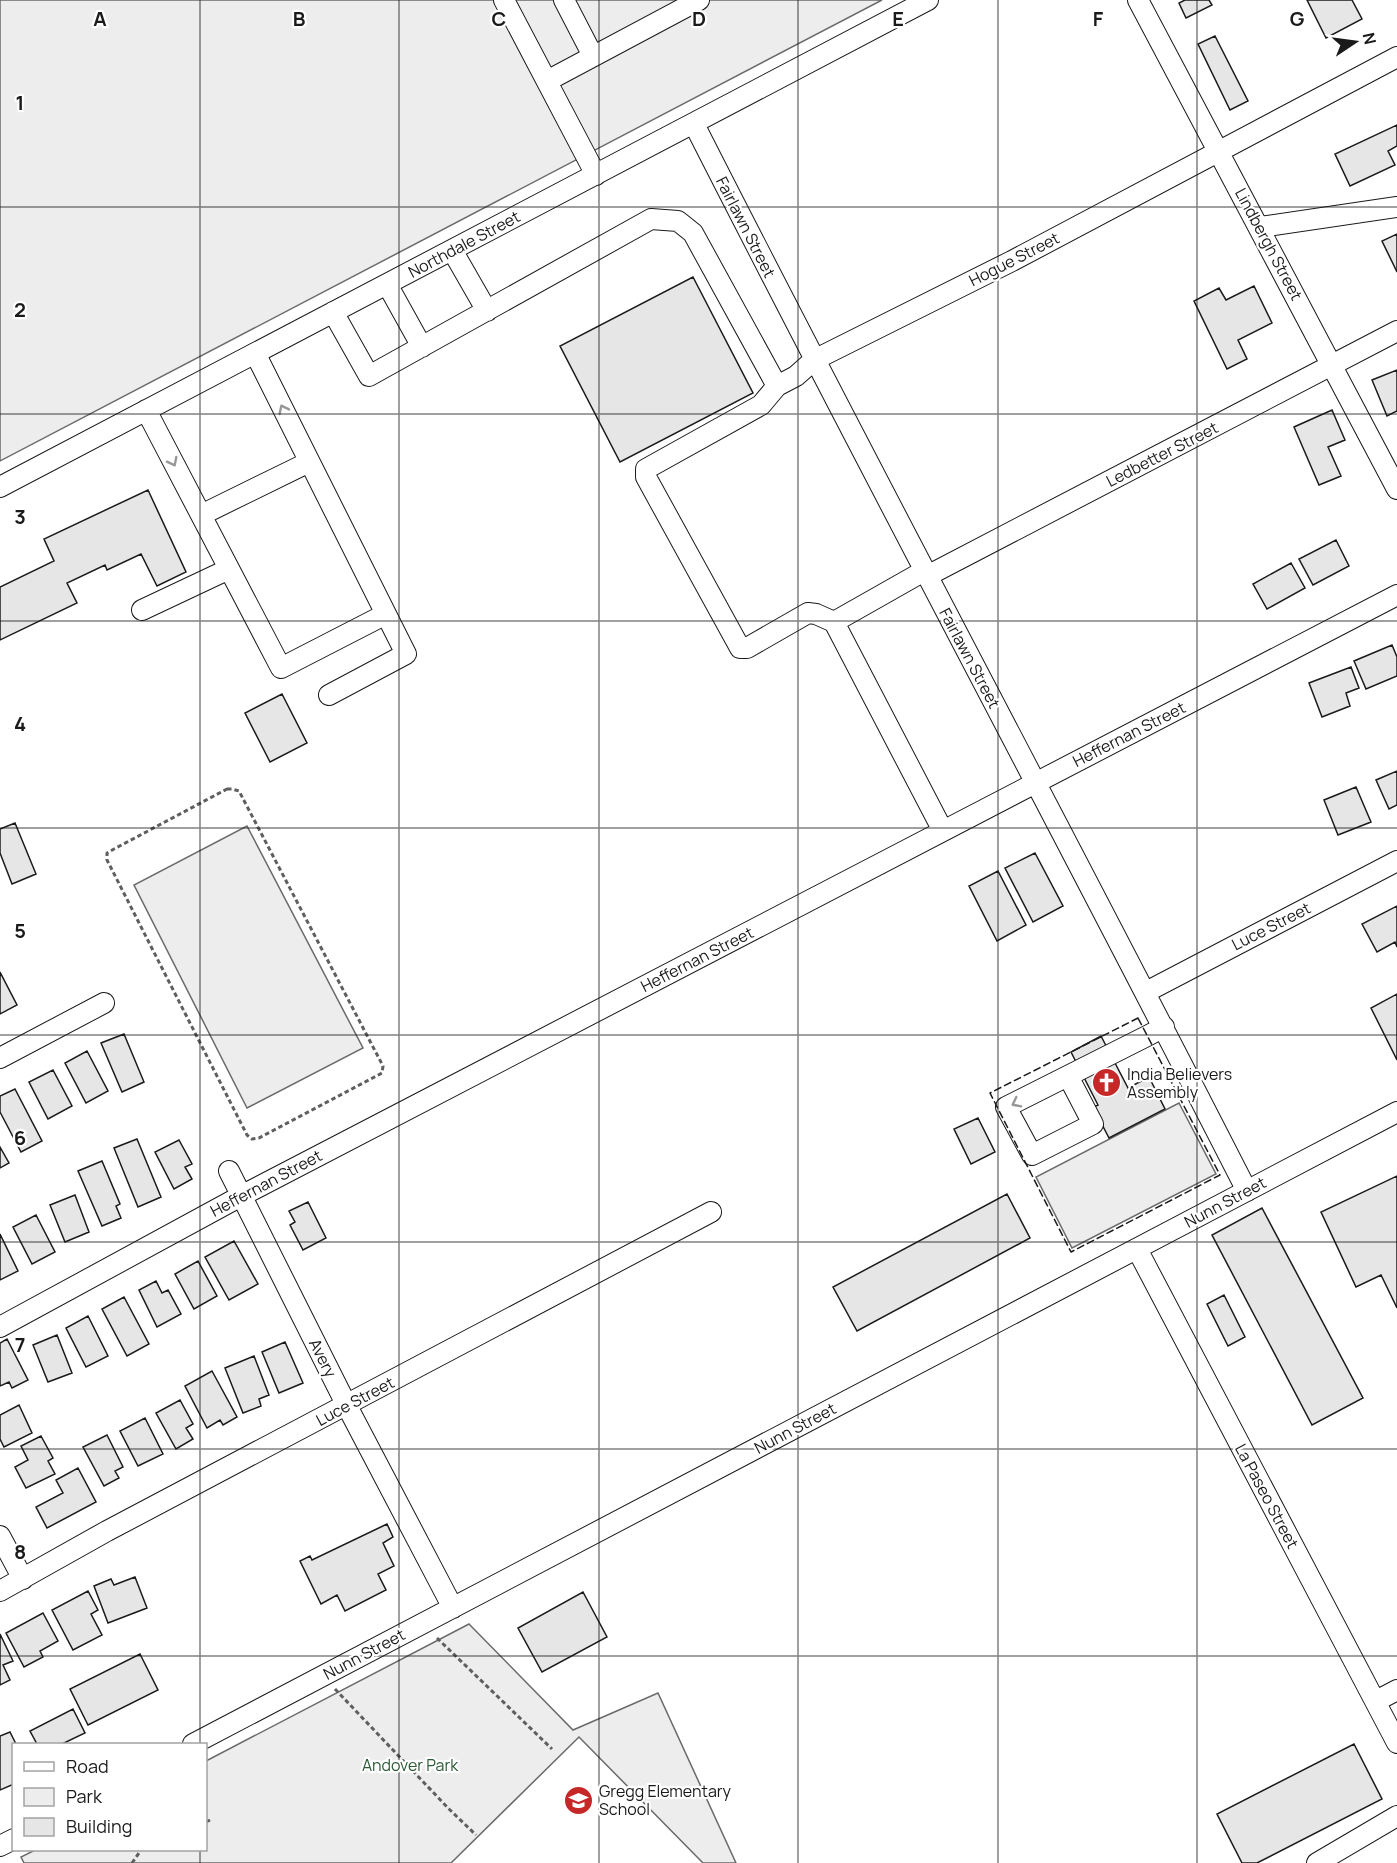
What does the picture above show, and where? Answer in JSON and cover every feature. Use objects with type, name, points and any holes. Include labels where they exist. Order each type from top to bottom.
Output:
[{"type":"street","points":[[504,0],[596,175]]},
{"type":"street","points":[[564,0],[593,56]]},
{"type":"street","points":[[547,81],[699,0]]},
{"type":"street","name":"Northdale Street","points":[[0,487],[928,0]]},
{"type":"street","name":"Lindbergh Street","points":[[1138,0],[1397,489]]},
{"type":"street","name":"Hogue Street","points":[[834,622],[816,614],[808,614],[747,648],[740,648],[646,477],[646,469],[761,405],[777,386],[796,376],[814,360],[1012,261],[1397,57]]},
{"type":"street","name":"Fairlawn Street","points":[[694,124],[814,360],[1146,992],[1247,1191]]},
{"type":"street","points":[[1260,227],[1397,207]]},
{"type":"street","points":[[333,312],[369,376],[651,219],[678,221],[693,233],[777,386]]},
{"type":"street","points":[[452,250],[486,311]]},
{"type":"street","points":[[387,284],[422,347]]},
{"type":"street","name":"Ledbetter Street","points":[[834,622],[1397,331]]},
{"type":"street","points":[[255,353],[406,654],[329,695]]},
{"type":"street","points":[[146,410],[281,669],[386,614]]},
{"type":"street","points":[[201,516],[309,462]]},
{"type":"street","points":[[142,610],[229,569]]},
{"type":"street","name":"Heffernan Street","points":[[0,1326],[241,1196],[1397,595]]},
{"type":"street","points":[[834,622],[944,831]]},
{"type":"street","name":"Luce Street","points":[[1146,992],[1397,861]]},
{"type":"street","points":[[0,1058],[104,1003]]},
{"type":"street","points":[[1068,1076],[1164,1027]]},
{"type":"street","name":"Nunn Street","points":[[195,1743],[1397,1112]]},
{"type":"street","name":"Avery","points":[[229,1172],[347,1406],[453,1608]]},
{"type":"street","name":"Luce Street","points":[[0,1591],[107,1531],[711,1212]]},
{"type":"street","name":"La Paseo Street","points":[[1137,1249],[1397,1743]]},
{"type":"street","points":[[0,1536],[23,1579]]},
{"type":"street","points":[[1376,1701],[1397,1690]]},
{"type":"street","points":[[1317,1863],[1397,1816]]},
{"type":"path","points":[[227,789],[239,791],[383,1066],[382,1073],[259,1138],[252,1139],[107,860],[107,853],[227,789]]},
{"type":"path","points":[[423,1624],[552,1749]]},
{"type":"path","points":[[323,1676],[372,1730],[476,1835]]},
{"type":"green space","points":[[0,0],[882,0],[0,461]]},
{"type":"green space","points":[[247,826],[363,1048],[247,1108],[134,885]]},
{"type":"green space","points":[[1179,1103],[1216,1174],[1072,1248],[1036,1177]]},
{"type":"green space","name":"Andover Park","points":[[469,1624],[573,1730],[658,1693],[736,1863],[703,1863],[579,1737],[451,1863],[24,1863],[21,1857],[33,1851],[207,1851],[207,1760]]},
{"type":"building","points":[[1185,0],[1209,0],[1212,5],[1186,18],[1179,3]]},
{"type":"building","points":[[1307,0],[1352,0],[1362,19],[1326,38]]},
{"type":"building","points":[[1215,36],[1248,101],[1230,110],[1198,44]]},
{"type":"building","points":[[1397,125],[1397,146],[1388,151],[1395,165],[1350,186],[1335,154]]},
{"type":"building","points":[[1397,234],[1397,272],[1382,241]]},
{"type":"building","points":[[693,277],[753,393],[620,462],[560,346]]},
{"type":"building","points":[[1254,286],[1272,323],[1238,340],[1247,359],[1227,369],[1194,301],[1219,288],[1226,300]]},
{"type":"building","points":[[1397,370],[1397,411],[1387,416],[1372,380]]},
{"type":"building","points":[[1332,410],[1345,440],[1328,447],[1341,476],[1319,485],[1294,427]]},
{"type":"building","points":[[148,490],[186,572],[157,586],[141,554],[107,570],[105,565],[67,583],[77,603],[0,640],[0,587],[54,561],[44,539]]},
{"type":"building","points":[[1336,540],[1349,566],[1313,585],[1299,559]]},
{"type":"building","points":[[1291,563],[1305,588],[1267,609],[1253,584]]},
{"type":"building","points":[[1392,645],[1397,657],[1397,676],[1366,689],[1354,661]]},
{"type":"building","points":[[1351,667],[1359,688],[1346,693],[1350,706],[1322,717],[1309,683]]},
{"type":"building","points":[[282,694],[307,743],[270,762],[245,713]]},
{"type":"building","points":[[1397,771],[1397,805],[1389,809],[1376,780]]},
{"type":"building","points":[[1356,787],[1371,822],[1338,835],[1324,800]]},
{"type":"building","points":[[15,823],[36,874],[12,884],[0,853],[0,829]]},
{"type":"building","points":[[1035,853],[1063,906],[1033,922],[1005,868]]},
{"type":"building","points":[[998,871],[1026,925],[997,941],[969,886]]},
{"type":"building","points":[[1397,906],[1397,947],[1395,942],[1377,952],[1362,924]]},
{"type":"building","points":[[0,972],[17,1005],[0,1014]]},
{"type":"building","points":[[1397,994],[1397,1060],[1371,1008]]},
{"type":"building","points":[[124,1034],[144,1082],[122,1092],[101,1043]]},
{"type":"building","name":"India Believers Assembly","points":[[1101,1036],[1128,1088],[1149,1077],[1165,1109],[1109,1138],[1093,1107],[1098,1105],[1071,1052]]},
{"type":"building","points":[[87,1051],[108,1091],[86,1103],[65,1063]]},
{"type":"building","points":[[53,1070],[72,1106],[48,1119],[29,1082]]},
{"type":"building","points":[[15,1089],[42,1141],[21,1152],[0,1112],[0,1096]]},
{"type":"building","points":[[978,1118],[995,1152],[971,1164],[954,1129]]},
{"type":"building","points":[[137,1139],[161,1197],[138,1207],[114,1148]]},
{"type":"building","points":[[179,1140],[192,1164],[185,1167],[192,1179],[174,1189],[155,1152]]},
{"type":"building","points":[[0,1147],[9,1163],[0,1168]]},
{"type":"building","points":[[102,1161],[120,1204],[116,1206],[121,1218],[102,1226],[78,1171]]},
{"type":"building","points":[[1397,1176],[1397,1308],[1381,1275],[1356,1287],[1321,1212]]},
{"type":"building","points":[[1007,1194],[1030,1238],[857,1331],[833,1287]]},
{"type":"building","points":[[75,1195],[89,1232],[65,1242],[50,1205]]},
{"type":"building","points":[[308,1202],[326,1238],[303,1250],[290,1225],[295,1222],[289,1211]]},
{"type":"building","points":[[1262,1208],[1363,1398],[1312,1425],[1212,1235]]},
{"type":"building","points":[[36,1215],[55,1252],[32,1264],[13,1227]]},
{"type":"building","points":[[0,1234],[18,1271],[0,1280]]},
{"type":"building","points":[[234,1241],[258,1284],[229,1300],[205,1257]]},
{"type":"building","points":[[198,1261],[217,1296],[194,1309],[175,1274]]},
{"type":"building","points":[[156,1281],[162,1293],[168,1290],[181,1314],[157,1327],[139,1290]]},
{"type":"building","points":[[1224,1295],[1245,1337],[1228,1346],[1207,1304]]},
{"type":"building","points":[[124,1297],[149,1344],[127,1356],[102,1309]]},
{"type":"building","points":[[88,1316],[108,1356],[86,1367],[66,1328]]},
{"type":"building","points":[[57,1335],[72,1373],[48,1382],[33,1345]]},
{"type":"building","points":[[7,1339],[28,1380],[12,1388],[9,1382],[0,1386],[0,1343]]},
{"type":"building","points":[[285,1342],[303,1383],[279,1393],[262,1352]]},
{"type":"building","points":[[254,1356],[269,1395],[259,1399],[261,1406],[243,1413],[225,1368]]},
{"type":"building","points":[[212,1371],[237,1417],[223,1425],[220,1420],[207,1428],[185,1386]]},
{"type":"building","points":[[180,1400],[193,1424],[186,1428],[193,1439],[176,1449],[156,1413]]},
{"type":"building","points":[[19,1405],[32,1433],[4,1447],[0,1439],[0,1415]]},
{"type":"building","points":[[145,1418],[163,1454],[138,1466],[120,1431]]},
{"type":"building","points":[[107,1435],[123,1467],[115,1471],[119,1478],[104,1486],[83,1447]]},
{"type":"building","points":[[41,1436],[53,1458],[48,1461],[55,1474],[26,1488],[15,1467],[28,1460],[21,1446]]},
{"type":"building","points":[[78,1468],[96,1502],[47,1528],[36,1507],[63,1493],[56,1480]]},
{"type":"building","points":[[387,1524],[393,1537],[383,1543],[394,1566],[378,1574],[386,1590],[345,1611],[337,1595],[321,1604],[300,1561],[310,1556],[312,1560]]},
{"type":"building","points":[[135,1577],[147,1608],[108,1623],[94,1586],[111,1579],[114,1585]]},
{"type":"building","points":[[88,1591],[98,1610],[91,1614],[102,1635],[73,1650],[52,1610]]},
{"type":"building","points":[[583,1592],[607,1637],[542,1672],[518,1628]]},
{"type":"building","points":[[43,1613],[58,1641],[40,1651],[43,1657],[24,1667],[6,1633]]},
{"type":"building","points":[[0,1634],[13,1661],[3,1665],[10,1680],[0,1685]]},
{"type":"building","points":[[140,1654],[158,1690],[88,1725],[70,1689]]},
{"type":"building","points":[[73,1709],[85,1733],[64,1743],[36,1743],[30,1731]]},
{"type":"building","points":[[10,1732],[16,1743],[12,1743],[12,1785],[0,1790],[0,1736]]},
{"type":"building","points":[[1354,1744],[1382,1799],[1257,1863],[1242,1863],[1217,1814]]},
{"type":"fence","points":[[1138,1018],[1220,1175],[1071,1252],[990,1093],[1138,1018]]},
{"type":"place","name":"India Believers Assembly","points":[[1106,1083]]},
{"type":"place","name":"Gregg Elementary School","points":[[578,1800]]}]
